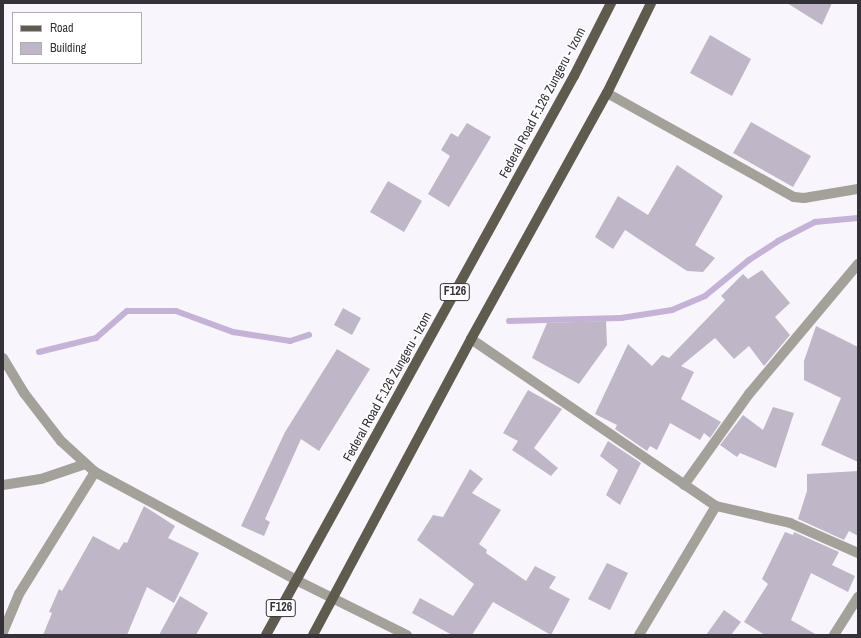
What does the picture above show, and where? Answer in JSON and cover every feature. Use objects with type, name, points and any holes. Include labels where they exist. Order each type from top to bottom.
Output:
[{"type":"main road","name":"Federal Road F.126 Zungeru - Izom","points":[[266,635],[571,83],[610,3]]},
{"type":"main road","name":"F126","points":[[317,634],[334,598],[471,339],[607,93],[651,3]]},
{"type":"street","points":[[607,93],[794,197],[804,198],[858,189]]},
{"type":"street","points":[[684,485],[749,394],[858,264]]},
{"type":"street","points":[[471,339],[716,506],[790,523],[858,553]]},
{"type":"street","points":[[3,358],[24,393],[61,441],[95,472],[296,580],[407,635]]},
{"type":"street","points":[[3,485],[41,479],[85,464]]},
{"type":"street","points":[[3,632],[19,594],[95,472]]},
{"type":"street","points":[[639,635],[716,506]]},
{"type":"street","points":[[834,635],[858,597]]},
{"type":"building","points":[[787,3],[832,3],[822,25]]},
{"type":"building","points":[[710,35],[751,59],[732,96],[690,73]]},
{"type":"building","points":[[751,122],[811,156],[793,187],[733,153]]},
{"type":"building","points":[[467,123],[491,137],[449,207],[428,194],[450,156],[441,150],[451,133],[458,137]]},
{"type":"building","points":[[677,165],[723,196],[695,245],[715,258],[703,272],[687,271],[625,230],[613,249],[595,237],[618,196],[648,215]]},
{"type":"building","points":[[388,181],[422,201],[404,232],[370,212]]},
{"type":"building","points":[[762,270],[790,303],[775,317],[790,335],[764,366],[749,346],[734,359],[715,338],[681,366],[694,372],[681,399],[721,422],[710,438],[704,433],[700,440],[670,423],[657,450],[650,446],[647,451],[615,429],[617,425],[595,414],[628,344],[652,366],[662,355],[669,358],[725,300],[721,296],[743,274],[748,279]]},
{"type":"building","points":[[343,308],[361,318],[352,335],[334,325]]},
{"type":"building","points":[[606,321],[607,345],[579,384],[532,358],[547,323]]},
{"type":"building","points":[[816,326],[858,347],[858,462],[821,445],[841,398],[804,380],[804,361]]},
{"type":"building","points":[[337,349],[370,369],[319,451],[301,439],[265,519],[270,522],[264,536],[241,526],[285,432]]},
{"type":"building","points":[[528,390],[562,409],[534,448],[558,468],[551,476],[512,450],[518,441],[503,433]]},
{"type":"building","points":[[773,407],[794,413],[776,468],[740,453],[737,457],[720,445],[743,415],[763,430]]},
{"type":"building","points":[[608,441],[641,463],[620,505],[606,495],[618,470],[600,456]]},
{"type":"building","points":[[470,469],[483,479],[472,493],[501,510],[479,544],[487,550],[486,553],[526,581],[535,566],[556,577],[549,588],[570,599],[551,635],[493,602],[472,635],[452,635],[412,613],[420,598],[453,616],[474,584],[417,540],[433,515],[443,517]]},
{"type":"building","points":[[858,471],[858,536],[849,531],[844,540],[798,519],[807,491],[807,474]]},
{"type":"building","points":[[144,506],[175,526],[168,538],[199,553],[174,603],[147,587],[127,635],[43,635],[52,613],[49,612],[59,589],[62,591],[93,536],[119,550],[124,542],[127,543]]},
{"type":"building","points":[[785,532],[793,535],[794,532],[839,552],[832,565],[855,576],[848,592],[811,573],[791,620],[817,635],[765,635],[744,622],[768,584],[762,579]]},
{"type":"building","points":[[607,563],[628,573],[610,610],[588,599]]},
{"type":"building","points":[[180,596],[208,613],[196,635],[159,635]]},
{"type":"building","points":[[724,610],[741,622],[731,635],[706,635]]},
{"type":"waterway","points":[[509,321],[621,318],[672,310],[705,296],[749,260],[778,241],[815,222],[858,218]]},
{"type":"waterway","points":[[39,352],[96,338],[127,311],[176,311],[233,332],[290,341],[309,335]]}]
